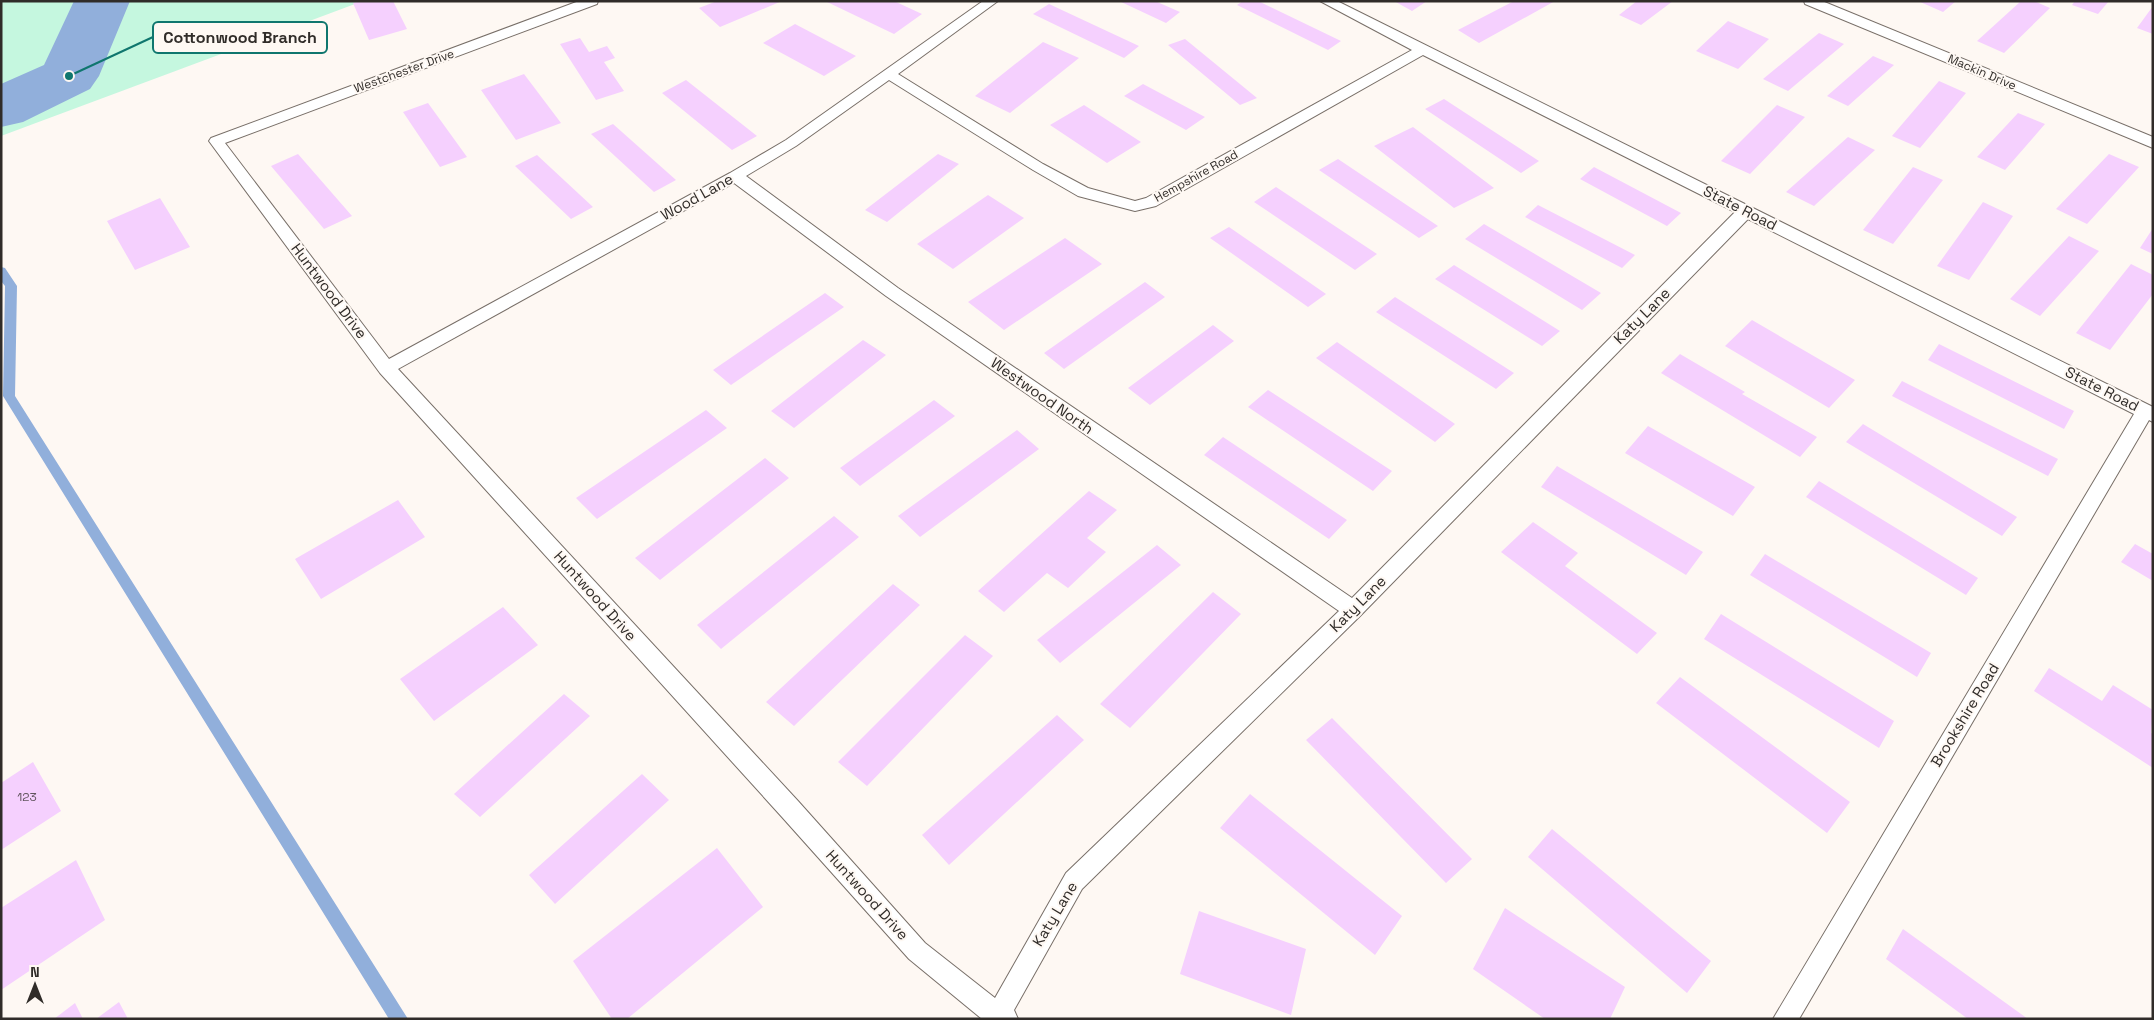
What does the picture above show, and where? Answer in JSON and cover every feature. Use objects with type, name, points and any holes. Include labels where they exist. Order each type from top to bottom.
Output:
[{"type":"lane","name":"Westchester Drive","points":[[216,141],[592,1]]},
{"type":"lane","name":"Wood Lane","points":[[386,368],[735,176],[791,143],[992,1]]},
{"type":"lane","name":"State Road","points":[[1326,1],[2149,413]]},
{"type":"lane","name":"Mackin Drive","points":[[1810,1],[2153,143]]},
{"type":"lane","name":"Hempshire Road","points":[[889,74],[1038,168],[1083,192],[1135,206],[1151,202],[1423,49]]},
{"type":"lane","name":"Huntwood Drive","points":[[216,141],[386,368],[917,951],[1002,1018]]},
{"type":"lane","name":"Westwood North","points":[[735,176],[892,292],[1353,610]]},
{"type":"lane","name":"Katy Lane","points":[[1002,1018],[1074,881],[1353,610],[1746,211]]},
{"type":"lane","name":"Brookshire Road","points":[[1785,1019],[2149,413]]},
{"type":"green space","points":[[1,1],[363,1],[1,136]]},
{"type":"building","points":[[359,1],[393,1],[407,29],[369,40],[353,3]]},
{"type":"building","points":[[717,1],[782,1],[720,27],[699,8]]},
{"type":"building","points":[[825,1],[894,1],[922,14],[894,34]]},
{"type":"building","points":[[1119,1],[1155,1],[1180,12],[1166,23]]},
{"type":"building","points":[[1243,1],[1258,1],[1341,41],[1328,50],[1237,5]]},
{"type":"building","points":[[1394,1],[1427,1],[1412,11]]},
{"type":"building","points":[[1514,1],[1555,1],[1479,43],[1458,30]]},
{"type":"building","points":[[1637,1],[1673,1],[1641,25],[1619,15]]},
{"type":"building","points":[[1918,1],[1956,1],[1943,12]]},
{"type":"building","points":[[2021,1],[2034,1],[2050,8],[2004,53],[1977,41]]},
{"type":"building","points":[[2075,1],[2109,1],[2098,14],[2072,5]]},
{"type":"building","points":[[1049,4],[1139,46],[1124,58],[1033,14]]},
{"type":"building","points":[[2153,6],[2153,34],[2137,28]]},
{"type":"building","points":[[1728,21],[1769,39],[1738,69],[1696,51]]},
{"type":"building","points":[[795,24],[856,56],[824,76],[763,43]]},
{"type":"building","points":[[1819,33],[1844,44],[1788,91],[1763,79]]},
{"type":"building","points":[[580,38],[589,52],[607,46],[615,58],[604,62],[624,91],[596,100],[560,44]]},
{"type":"building","points":[[1185,39],[1257,98],[1240,105],[1168,45]]},
{"type":"building","points":[[1043,42],[1079,58],[1010,113],[975,96]]},
{"type":"building","points":[[1873,56],[1894,65],[1848,106],[1827,96]]},
{"type":"building","points":[[524,74],[561,123],[516,140],[481,90]]},
{"type":"building","points":[[686,80],[757,136],[732,150],[662,93]]},
{"type":"building","points":[[1939,81],[1966,93],[1920,148],[1892,136]]},
{"type":"building","points":[[1143,84],[1205,117],[1186,130],[1124,96]]},
{"type":"building","points":[[1444,99],[1539,161],[1521,173],[1425,109]]},
{"type":"building","points":[[428,103],[467,157],[440,167],[403,112]]},
{"type":"building","points":[[1084,105],[1141,142],[1107,163],[1050,125]]},
{"type":"building","points":[[1777,105],[1805,117],[1750,174],[1721,161]]},
{"type":"building","points":[[2018,113],[2045,124],[2005,170],[1977,157]]},
{"type":"building","points":[[613,124],[676,180],[654,192],[591,134]]},
{"type":"building","points":[[1413,127],[1494,188],[1454,208],[1374,146]]},
{"type":"building","points":[[1848,137],[1875,150],[1814,206],[1786,192]]},
{"type":"building","points":[[298,154],[352,216],[324,229],[271,166]]},
{"type":"building","points":[[938,154],[959,164],[887,222],[865,210]]},
{"type":"building","points":[[2109,154],[2139,167],[2087,224],[2056,209]]},
{"type":"building","points":[[537,155],[593,207],[571,219],[515,166]]},
{"type":"building","points":[[1338,159],[1438,226],[1419,238],[1319,170]]},
{"type":"building","points":[[1594,167],[1681,213],[1667,226],[1580,179]]},
{"type":"building","points":[[1913,167],[1943,180],[1893,244],[1863,230]]},
{"type":"building","points":[[1276,187],[1377,254],[1355,270],[1254,202]]},
{"type":"building","points":[[988,195],[1024,218],[953,269],[917,244]]},
{"type":"building","points":[[160,198],[190,247],[135,270],[107,221]]},
{"type":"building","points":[[1983,202],[2013,216],[1969,280],[1937,266]]},
{"type":"building","points":[[1538,205],[1635,255],[1622,268],[1525,217]]},
{"type":"building","points":[[1484,224],[1601,293],[1582,310],[1465,239]]},
{"type":"building","points":[[1229,227],[1326,294],[1308,307],[1210,238]]},
{"type":"building","points":[[2153,228],[2153,254],[2140,248]]},
{"type":"building","points":[[2069,236],[2099,251],[2040,316],[2010,299]]},
{"type":"building","points":[[1065,238],[1102,264],[1004,330],[968,302]]},
{"type":"building","points":[[2131,264],[2153,275],[2153,294],[2110,350],[2076,333]]},
{"type":"building","points":[[1454,265],[1560,331],[1542,346],[1435,279]]},
{"type":"building","points":[[1145,282],[1165,297],[1064,369],[1044,353]]},
{"type":"building","points":[[825,293],[844,307],[731,385],[713,370]]},
{"type":"building","points":[[1395,297],[1514,373],[1496,389],[1376,312]]},
{"type":"building","points":[[1752,320],[1855,380],[1829,408],[1725,346]]},
{"type":"building","points":[[1213,325],[1234,341],[1150,405],[1128,388]]},
{"type":"building","points":[[863,340],[886,355],[794,428],[771,411]]},
{"type":"building","points":[[1337,342],[1455,424],[1435,442],[1316,358]]},
{"type":"building","points":[[1939,344],[2074,411],[2064,429],[1928,360]]},
{"type":"building","points":[[1680,354],[1745,392],[1742,394],[1817,437],[1800,457],[1661,373]]},
{"type":"building","points":[[1902,381],[2058,459],[2048,476],[1892,396]]},
{"type":"building","points":[[1268,390],[1392,471],[1373,491],[1248,407]]},
{"type":"building","points":[[934,400],[955,416],[860,486],[840,468]]},
{"type":"building","points":[[706,410],[727,428],[597,519],[576,498]]},
{"type":"building","points":[[1863,424],[2017,517],[2002,536],[1846,442]]},
{"type":"building","points":[[1648,426],[1755,487],[1733,516],[1625,453]]},
{"type":"building","points":[[1017,430],[1039,449],[920,537],[898,516]]},
{"type":"building","points":[[1223,437],[1347,520],[1329,539],[1204,455]]},
{"type":"building","points":[[765,458],[789,478],[660,580],[635,558]]},
{"type":"building","points":[[1557,466],[1703,552],[1686,575],[1541,487]]},
{"type":"building","points":[[1819,481],[1978,578],[1966,595],[1806,497]]},
{"type":"building","points":[[1089,491],[1117,510],[1087,538],[1106,552],[1068,588],[1047,573],[1004,612],[978,591]]},
{"type":"building","points":[[398,500],[425,537],[321,599],[295,559]]},
{"type":"building","points":[[834,516],[859,537],[721,649],[697,625]]},
{"type":"building","points":[[1533,522],[1578,553],[1565,566],[1657,633],[1637,654],[1501,552]]},
{"type":"building","points":[[2135,544],[2153,554],[2153,581],[2121,562]]},
{"type":"building","points":[[1157,545],[1181,565],[1060,663],[1037,640]]},
{"type":"building","points":[[1765,554],[1931,653],[1917,677],[1750,575]]},
{"type":"building","points":[[893,584],[920,605],[794,726],[766,702]]},
{"type":"building","points":[[1213,592],[1241,614],[1130,728],[1100,704]]},
{"type":"building","points":[[503,607],[538,645],[434,721],[400,679]]},
{"type":"building","points":[[1721,614],[1894,721],[1879,748],[1704,639]]},
{"type":"building","points":[[965,635],[993,656],[867,786],[838,762]]},
{"type":"building","points":[[2049,668],[2102,701],[2113,685],[2153,710],[2151,733],[2153,734],[2153,768],[2034,691]]},
{"type":"building","points":[[1680,677],[1850,802],[1827,833],[1656,703]]},
{"type":"building","points":[[564,694],[590,716],[480,817],[454,794]]},
{"type":"building","points":[[1057,715],[1084,740],[949,865],[922,835]]},
{"type":"building","points":[[1332,718],[1472,859],[1446,883],[1306,740]]},
{"type":"building","points":[[33,762],[61,811],[1,850],[1,783]]},
{"type":"building","points":[[642,774],[669,800],[555,904],[529,875]]},
{"type":"building","points":[[1250,794],[1402,916],[1375,955],[1220,828]]},
{"type":"building","points":[[1552,829],[1711,961],[1687,993],[1528,857]]},
{"type":"building","points":[[717,848],[763,907],[627,1019],[612,1019],[573,961]]},
{"type":"building","points":[[76,860],[105,920],[1,990],[1,908]]},
{"type":"building","points":[[1505,908],[1625,987],[1610,1019],[1545,1019],[1473,969]]},
{"type":"building","points":[[1199,911],[1306,949],[1291,1015],[1180,974]]},
{"type":"building","points":[[1903,929],[2028,1019],[1968,1019],[1886,959]]},
{"type":"building","points":[[119,1002],[128,1019],[96,1019]]},
{"type":"building","points":[[75,1003],[83,1019],[54,1019]]},
{"type":"waterway","points":[[1,108],[69,76],[102,1]]},
{"type":"waterway","points":[[1,271],[11,286],[9,396],[399,1019]]},
{"type":"place","name":"Cottonwood Branch","points":[[69,76]]}]
